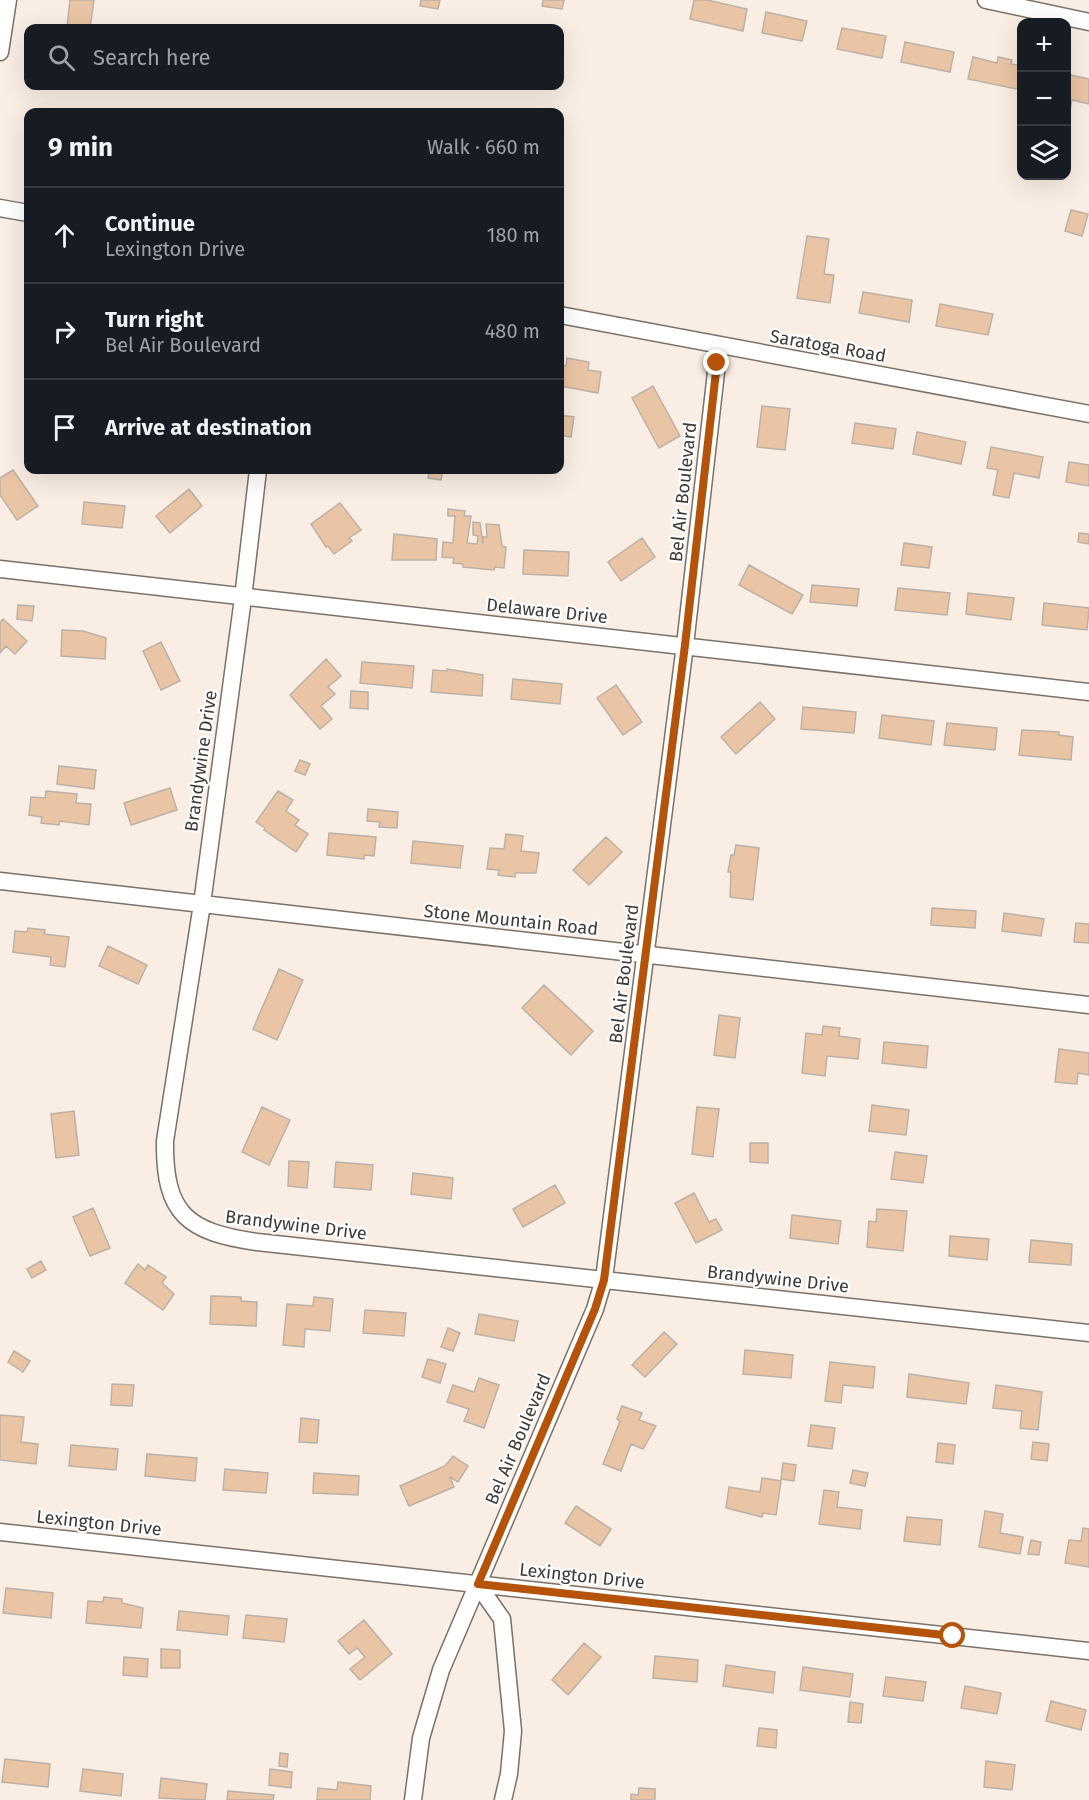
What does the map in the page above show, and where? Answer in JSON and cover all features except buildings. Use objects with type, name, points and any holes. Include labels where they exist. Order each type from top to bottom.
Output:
[{"type":"street","points":[[0,52],[8,0]]},
{"type":"street","points":[[986,0],[1089,22]]},
{"type":"street","points":[[0,208],[24,212]]},
{"type":"street","name":"Saratoga Road","points":[[564,316],[1089,414]]},
{"type":"street","name":"Bel Air Boulevard","points":[[413,1800],[421,1738],[441,1670],[595,1309],[604,1280],[685,645],[719,346]]},
{"type":"street","name":"Brandywine Drive","points":[[258,474],[202,904],[165,1141],[164,1166],[168,1187],[177,1207],[197,1227],[219,1237],[1089,1333]]},
{"type":"street","name":"Delaware Drive","points":[[0,569],[1089,692]]},
{"type":"street","name":"Stone Mountain Road","points":[[0,881],[1089,1005]]},
{"type":"street","name":"Lexington Drive","points":[[0,1532],[1089,1651]]},
{"type":"street","points":[[478,1584],[502,1618],[513,1731],[508,1774],[502,1800]]},
{"type":"route","points":[[717,363],[685,645],[604,1280],[595,1309],[478,1584],[953,1636]]}]
